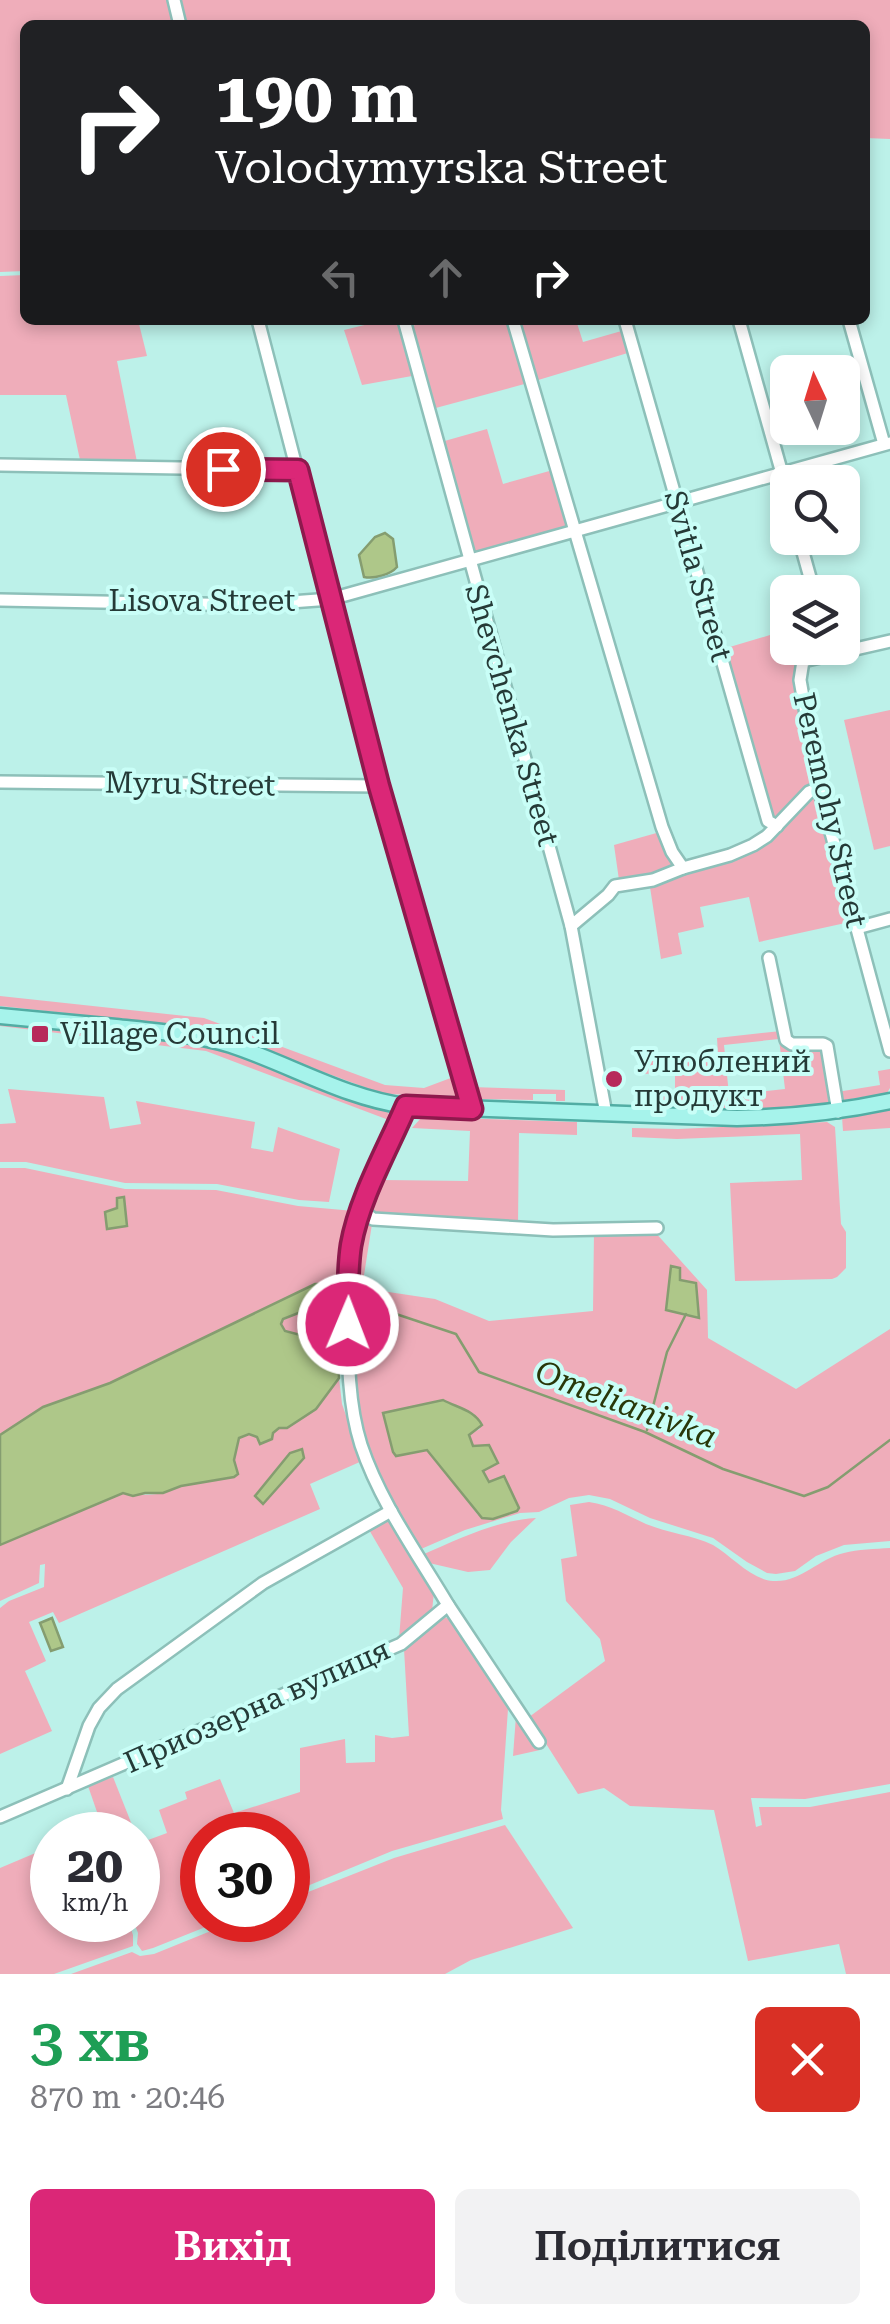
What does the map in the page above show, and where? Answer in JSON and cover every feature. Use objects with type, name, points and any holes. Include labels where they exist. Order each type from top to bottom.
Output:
[{"type":"main road","points":[[0,1016],[212,1040],[264,1056],[355,1094],[406,1106],[787,1118],[890,1101]]},
{"type":"street","name":"Lisova Street","points":[[0,600],[251,605],[331,600],[259,325]]},
{"type":"street","name":"Shevchenka Street","points":[[405,325],[571,926],[606,1114]]},
{"type":"street","points":[[514,325],[662,827],[672,852],[684,868]]},
{"type":"street","name":"Svitla Street","points":[[627,325],[768,821],[777,826]]},
{"type":"street","points":[[740,325],[780,465]]},
{"type":"street","points":[[810,465],[887,443],[851,325]]},
{"type":"street","points":[[0,465],[298,470]]},
{"type":"street","points":[[472,1109],[379,786],[331,600],[770,476]]},
{"type":"street","points":[[860,646],[890,641]]},
{"type":"street","name":"Peremohy Street","points":[[802,665],[800,680],[819,788],[890,1051]]},
{"type":"street","name":"Myru Street","points":[[0,782],[379,786]]},
{"type":"street","points":[[571,926],[615,886],[653,880],[754,845],[809,792],[819,788]]},
{"type":"street","points":[[857,928],[890,920]]},
{"type":"street","points":[[770,958],[786,1040],[792,1044],[827,1046],[838,1112]]},
{"type":"street","points":[[406,1106],[361,1210],[352,1242],[348,1352],[353,1408],[362,1446],[390,1511],[539,1742]]},
{"type":"street","points":[[361,1210],[373,1220],[554,1230],[657,1228]]},
{"type":"street","name":"Приозерна вулиця","points":[[67,1789],[89,1726],[98,1708],[116,1689],[264,1583],[390,1511]]},
{"type":"street","name":"Приозерна вулиця","points":[[0,1818],[401,1644],[448,1605]]},
{"type":"shaded area","points":[[0,0],[167,0],[173,20],[20,20],[20,271],[0,272]]},
{"type":"shaded area","points":[[179,0],[890,0],[890,139],[870,138],[870,20],[185,20]]},
{"type":"shaded area","points":[[20,275],[20,325],[139,325],[147,356],[117,361],[137,462],[80,460],[66,395],[0,395],[0,276]]},
{"type":"shaded area","points":[[364,325],[397,325],[412,376],[362,385],[344,330]]},
{"type":"shaded area","points":[[511,325],[528,383],[432,409],[409,327]]},
{"type":"shaded area","points":[[518,325],[578,325],[583,342],[625,330],[631,352],[535,381]]},
{"type":"shaded area","points":[[487,429],[503,484],[553,470],[570,528],[472,555],[441,442]]},
{"type":"shaded area","points":[[385,533],[393,539],[397,567],[382,576],[364,577],[359,555],[375,537]]},
{"type":"shaded area","points":[[770,635],[770,665],[797,667],[813,780],[777,822],[771,818],[723,649]]},
{"type":"shaded area","points":[[890,710],[890,846],[874,850],[844,720]]},
{"type":"shaded area","points":[[809,798],[817,798],[850,922],[759,942],[749,897],[700,907],[704,927],[678,933],[682,954],[661,959],[650,887],[731,859]]},
{"type":"shaded area","points":[[660,832],[677,865],[652,875],[619,880],[614,845]]},
{"type":"shaded area","points":[[0,996],[204,1018],[385,1085],[424,1088],[456,1076],[458,1096],[383,1094],[204,1028],[0,1006]]},
{"type":"shaded area","points":[[0,1020],[137,1034],[228,1049],[387,1111],[394,1122],[206,1051],[0,1026]]},
{"type":"shaded area","points":[[781,1031],[783,1042],[822,1047],[833,1106],[737,1112],[646,1106],[645,1097],[675,1096],[675,1073],[639,1074],[638,1061],[718,1054],[717,1038]],"holes":[[[779,1039],[785,1089],[729,1095],[724,1045]]]},
{"type":"shaded area","points":[[890,1069],[887,1093],[839,1101],[837,1092],[880,1085],[878,1071]]},
{"type":"shaded area","points":[[471,1087],[565,1090],[565,1101],[556,1101],[556,1094],[533,1094],[533,1100],[475,1099]]},
{"type":"shaded area","points":[[8,1089],[104,1097],[110,1129],[141,1124],[136,1101],[255,1122],[251,1148],[273,1152],[278,1127],[340,1149],[329,1202],[217,1184],[125,1183],[26,1162],[0,1162],[0,1124],[16,1123]]},
{"type":"shaded area","points":[[890,1110],[890,1128],[843,1131],[842,1117]]},
{"type":"shaded area","points":[[422,1117],[577,1122],[577,1135],[519,1133],[518,1224],[374,1218],[368,1212],[383,1180],[468,1181],[470,1131],[412,1128]]},
{"type":"shaded area","points":[[827,1122],[835,1127],[841,1224],[846,1232],[846,1268],[832,1279],[735,1281],[730,1183],[802,1180],[800,1134],[632,1137],[632,1128]]},
{"type":"shaded area","points":[[0,1168],[25,1168],[125,1189],[216,1190],[298,1206],[354,1211],[347,1241],[344,1353],[337,1354],[336,1333],[304,1337],[285,1331],[280,1324],[319,1305],[43,1407],[0,1435]]},
{"type":"shaded area","points":[[124,1197],[127,1226],[107,1229],[105,1212],[117,1208],[117,1198]]},
{"type":"shaded area","points":[[365,1219],[372,1224],[362,1288],[435,1299],[489,1321],[593,1311],[594,1232],[654,1231],[707,1290],[708,1338],[796,1389],[890,1329],[890,1541],[844,1545],[816,1556],[795,1571],[767,1573],[713,1538],[650,1518],[610,1499],[589,1495],[465,1530],[421,1549],[378,1473],[361,1427],[353,1309]],"holes":[[[680,1268],[680,1280],[698,1317],[667,1309]],[[454,1406],[474,1414],[480,1429],[469,1434],[474,1447],[481,1447],[498,1462],[483,1471],[489,1483],[504,1476],[493,1519],[478,1515],[427,1449],[395,1455],[393,1452],[383,1414]]]},
{"type":"shaded area","points":[[671,1266],[680,1268],[680,1280],[696,1283],[699,1318],[666,1310]]},
{"type":"shaded area","points":[[315,1284],[325,1291],[325,1299],[283,1319],[281,1324],[285,1331],[304,1336],[337,1333],[339,1378],[316,1409],[287,1428],[279,1428],[272,1439],[260,1444],[257,1437],[249,1434],[239,1438],[234,1460],[238,1474],[163,1493],[123,1493],[0,1545],[0,1435],[43,1407],[110,1383]]},
{"type":"shaded area","points":[[339,1378],[342,1404],[362,1461],[310,1484],[320,1509],[59,1623],[53,1612],[29,1622],[46,1661],[25,1671],[52,1731],[0,1754],[0,1608],[44,1587],[45,1564],[40,1565],[39,1583],[0,1601],[0,1545],[123,1493],[165,1493],[238,1474],[234,1460],[239,1438],[273,1433]]},
{"type":"shaded area","points":[[443,1400],[479,1420],[482,1425],[469,1435],[473,1446],[489,1445],[498,1463],[483,1471],[489,1482],[504,1476],[517,1511],[493,1519],[482,1518],[427,1450],[396,1456],[393,1452],[383,1413]]},
{"type":"shaded area","points":[[302,1449],[304,1458],[263,1504],[255,1496],[290,1453]]},
{"type":"shaded area","points":[[589,1502],[713,1545],[749,1572],[773,1581],[800,1575],[844,1553],[890,1548],[890,1784],[805,1799],[751,1798],[756,1827],[762,1825],[759,1807],[810,1807],[890,1792],[890,1974],[846,1974],[839,1944],[748,1961],[714,1810],[630,1806],[604,1788],[578,1794],[529,1717],[605,1661],[600,1639],[566,1601],[561,1559],[577,1556],[570,1505]]},
{"type":"shaded area","points":[[388,1516],[434,1592],[432,1611],[399,1639],[403,1588],[368,1528]]},
{"type":"shaded area","points":[[536,1518],[490,1570],[468,1572],[429,1563],[424,1554],[493,1526]]},
{"type":"shaded area","points":[[438,1617],[450,1620],[508,1709],[503,1819],[392,1851],[310,1885],[310,1812],[237,1812],[300,1792],[300,1748],[345,1739],[346,1763],[375,1762],[375,1735],[409,1736],[404,1649]]},
{"type":"shaded area","points":[[52,1618],[63,1647],[51,1651],[40,1623]]},
{"type":"shaded area","points":[[516,1716],[540,1750],[513,1756]]},
{"type":"shaded area","points":[[113,1777],[127,1812],[97,1812],[88,1786]]},
{"type":"shaded area","points":[[220,1779],[234,1812],[180,1812],[180,1937],[142,1951],[137,1942],[160,1942],[160,1836],[167,1833],[159,1810],[187,1799],[185,1792]]},
{"type":"shaded area","points":[[505,1825],[573,1928],[471,1960],[445,1974],[71,1974],[132,1952],[140,1956],[154,1954],[184,1942],[310,1942],[310,1891],[394,1858]]},
{"type":"shaded area","points":[[30,1855],[30,1942],[133,1942],[133,1946],[54,1974],[0,1974],[0,1868]]},
{"type":"waterway","name":"Omelianivka","points":[[354,1300],[456,1334],[479,1372],[645,1432],[723,1469],[804,1496],[828,1487],[890,1440]]},
{"type":"waterway","points":[[647,1430],[667,1352],[686,1314]]},
{"type":"place","name":"Village Council","points":[[40,1034]]},
{"type":"place","name":"Улюблений продукт","points":[[614,1079]]},
{"type":"route","points":[[223,469],[298,470],[379,786],[472,1109],[406,1106],[361,1210],[352,1242],[348,1324]]}]
